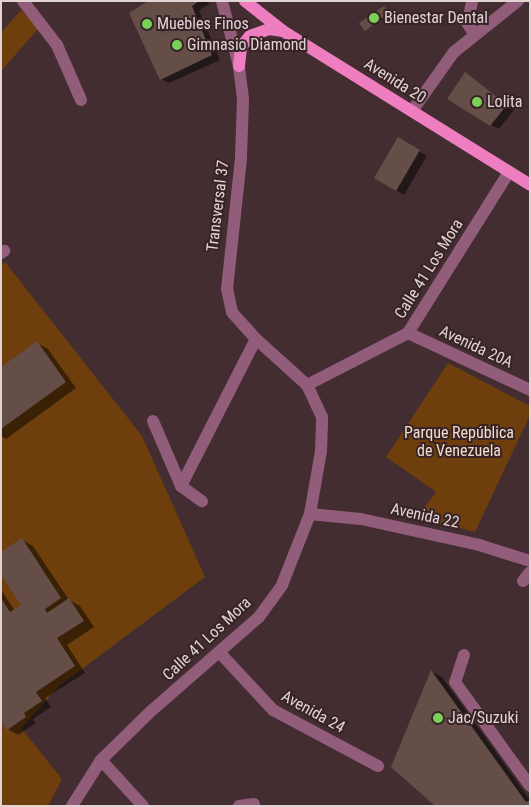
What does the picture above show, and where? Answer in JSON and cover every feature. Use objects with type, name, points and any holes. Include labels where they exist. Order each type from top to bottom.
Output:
[{"type":"main road","name":"Avenida 20","points":[[245,1],[283,31],[530,185]]},
{"type":"main road","points":[[239,66],[241,47],[250,36],[269,29],[283,31]]},
{"type":"street","points":[[22,1],[56,45],[81,100]]},
{"type":"street","name":"Transversal 37","points":[[222,1],[239,66],[243,99],[241,157],[227,289],[232,312],[256,339],[308,385]]},
{"type":"street","points":[[472,1],[468,24],[475,35]]},
{"type":"street","points":[[412,111],[454,52],[518,1]]},
{"type":"street","name":"Calle 41 Los Mora","points":[[72,806],[101,760],[150,712],[220,653],[259,617],[282,585],[310,514],[321,451],[322,417],[308,385],[408,333],[509,172]]},
{"type":"street","name":"Avenida 20A","points":[[408,333],[530,390]]},
{"type":"street","points":[[181,486],[256,339]]},
{"type":"street","points":[[152,421],[181,486],[202,501]]},
{"type":"street","name":"Avenida 22","points":[[310,514],[360,519],[479,545],[530,561]]},
{"type":"street","name":"Avenida 24","points":[[220,653],[273,710],[378,766]]},
{"type":"street","points":[[464,654],[455,682],[530,786]]},
{"type":"street","points":[[101,760],[143,806]]},
{"type":"street","points":[[239,806],[254,804]]},
{"type":"green space","points":[[21,10],[39,28],[1,71],[1,33]]},
{"type":"green space","points":[[5,262],[142,436],[205,577],[59,686],[21,728],[62,779],[48,806],[1,806],[1,265]]},
{"type":"green space","name":"Parque República de Venezuela","points":[[448,363],[530,406],[530,415],[475,532],[417,517],[436,492],[386,457]]},
{"type":"building","name":"Gimnasio Diamond","points":[[148,1],[199,1],[192,6],[212,55],[160,80],[129,13]]},
{"type":"building","name":"Bienestar Dental","points":[[384,6],[389,13],[365,31],[359,23]]},
{"type":"building","name":"Lolita","points":[[465,72],[507,105],[490,126],[447,99]]},
{"type":"building","points":[[398,137],[420,150],[396,191],[374,178]]},
{"type":"building","points":[[37,341],[66,382],[1,429],[1,367]]},
{"type":"building","points":[[22,538],[61,598],[45,609],[47,613],[69,598],[84,621],[57,638],[75,666],[36,692],[42,701],[24,713],[26,717],[7,730],[1,721],[1,598],[10,612],[21,605],[1,575],[1,552]]},
{"type":"building","name":"Jac/Suzuki","points":[[431,670],[526,802],[530,800],[530,806],[435,806],[391,767]]},
{"type":"place","name":"Bienestar Dental","points":[[374,18]]},
{"type":"place","name":"Muebles Finos","points":[[147,24]]},
{"type":"place","name":"Gimnasio Diamond","points":[[177,45]]},
{"type":"place","name":"Lolita","points":[[477,102]]},
{"type":"place","name":"Jac/Suzuki","points":[[438,718]]}]
